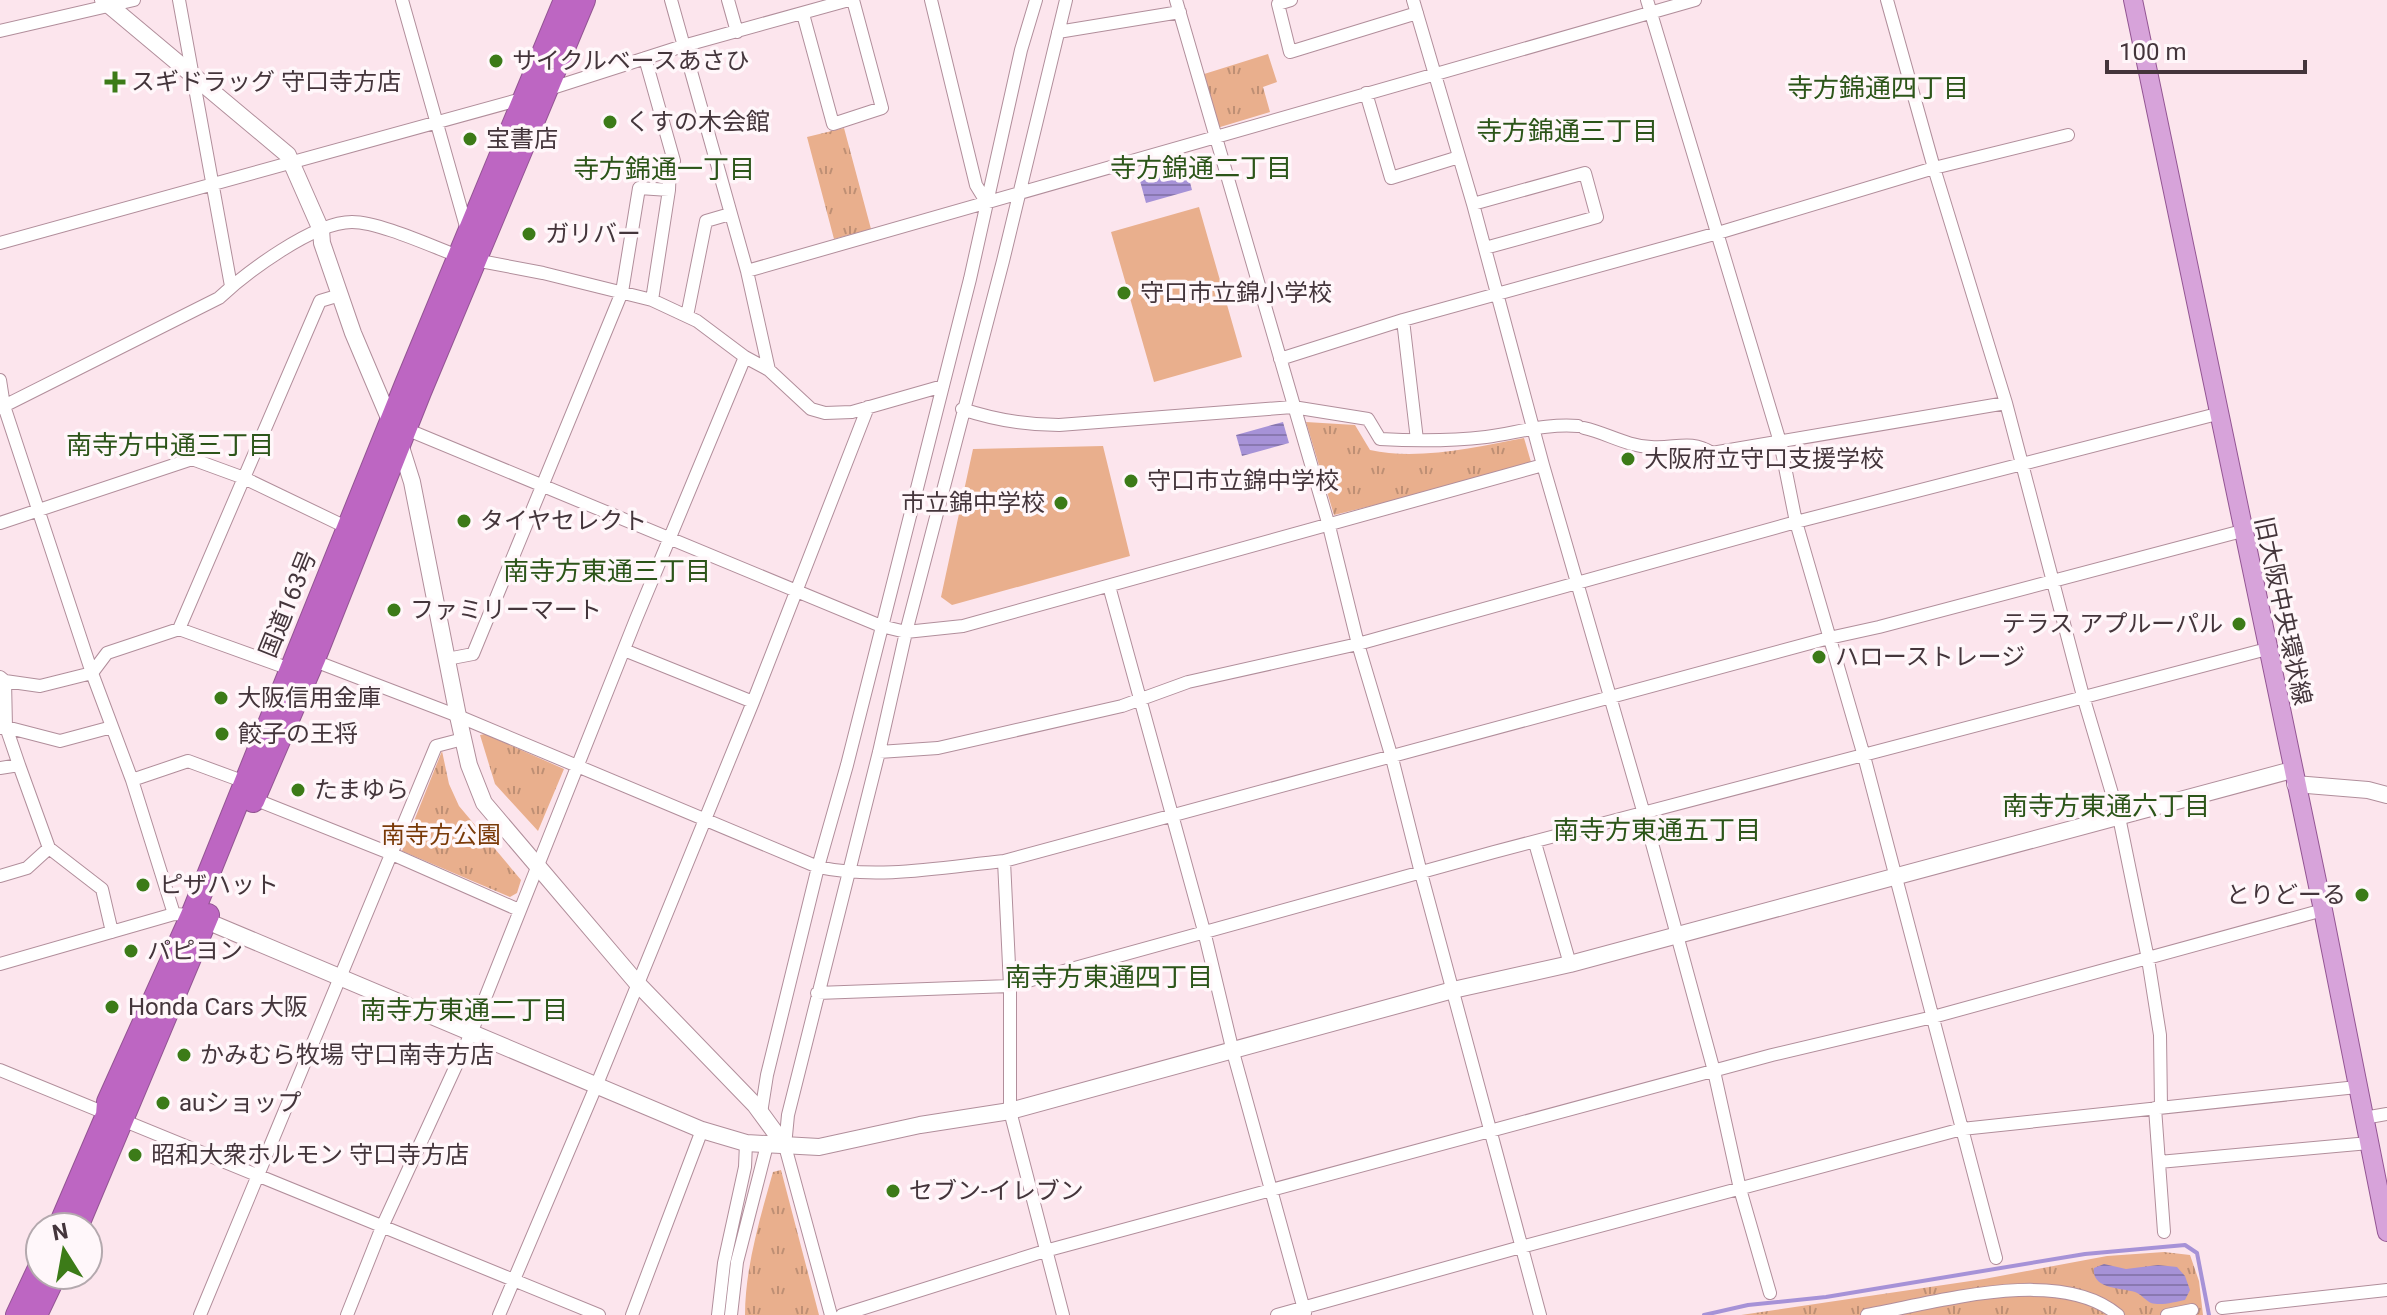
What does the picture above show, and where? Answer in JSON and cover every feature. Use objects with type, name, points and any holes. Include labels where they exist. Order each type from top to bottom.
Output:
[{"type":"highway","name":"国道163号","points":[[467,258],[468,233],[565,0]]},
{"type":"highway","name":"国道163号","points":[[82,1211],[190,916],[314,659],[467,258],[547,90],[584,0]]},
{"type":"highway","name":"国道163号","points":[[249,790],[290,669],[348,528],[399,432]]},
{"type":"highway","name":"国道163号","points":[[67,1211],[114,1118]]},
{"type":"highway","points":[[17,1315],[28,1291]]},
{"type":"highway","points":[[36,1315],[47,1291]]},
{"type":"main road","name":"旧大阪中央環状線","points":[[2133,0],[2387,1232]]},
{"type":"street","points":[[0,31],[107,3],[134,0]]},
{"type":"street","points":[[179,0],[231,286]]},
{"type":"street","points":[[402,0],[468,233]]},
{"type":"street","points":[[671,0],[747,271],[769,370]]},
{"type":"street","points":[[728,0],[737,32]]},
{"type":"street","points":[[0,243],[523,99],[683,46],[851,0],[882,108],[833,124],[803,14]]},
{"type":"street","points":[[931,0],[976,185],[987,203]]},
{"type":"street","points":[[761,1113],[767,1075],[818,867],[943,386],[1021,50],[1036,0]]},
{"type":"street","points":[[831,1315],[785,1146],[788,1115],[1066,0]]},
{"type":"street","points":[[1291,0],[1278,4],[1290,52],[1417,13]]},
{"type":"street","points":[[1413,0],[1644,814],[1714,1071],[1740,1189],[1770,1293]]},
{"type":"street","points":[[1647,0],[1780,442],[1796,522],[1864,756],[1996,1258]]},
{"type":"street","points":[[747,271],[1695,0]]},
{"type":"street","points":[[1887,0],[1934,168],[2006,403],[2020,466],[2119,817],[2160,1035],[2159,1162],[2164,1232]]},
{"type":"street","points":[[107,3],[292,161],[321,230],[322,243],[340,295],[399,432],[412,482],[463,739],[469,765],[484,803],[637,983],[761,1113],[785,1146]]},
{"type":"street","points":[[1058,32],[1178,6],[1329,526],[1358,644],[1392,758],[1540,1315]]},
{"type":"street","points":[[645,58],[674,161],[670,166],[652,300]]},
{"type":"street","points":[[1366,93],[1391,178],[1459,157]]},
{"type":"street","points":[[1280,359],[1403,320],[1718,233],[1934,168],[2068,135]]},
{"type":"street","points":[[1473,204],[1585,173],[1593,202],[1597,217],[1485,248]]},
{"type":"street","points":[[447,659],[473,654],[543,486],[622,292],[639,188],[669,190]]},
{"type":"street","points":[[687,316],[706,221],[730,214]]},
{"type":"street","points":[[2,407],[219,298],[231,286],[299,240],[351,222],[376,227],[467,258],[652,300],[687,316],[769,370],[811,409],[825,413],[852,412],[943,386]]},
{"type":"street","points":[[179,629],[320,301],[340,295]]},
{"type":"street","points":[[1403,320],[1417,440]]},
{"type":"street","points":[[347,1315],[382,1227],[472,1031],[577,765],[745,357]]},
{"type":"street","points":[[0,380],[2,407],[40,509],[92,673],[132,780],[190,916]]},
{"type":"street","points":[[962,409],[1021,425],[1059,425],[1293,407],[1368,419],[1380,439],[1482,437],[1559,426],[1581,427],[1631,445],[1699,444],[1712,453],[2006,403]]},
{"type":"street","points":[[499,1315],[753,702],[868,407]]},
{"type":"street","points":[[879,752],[938,748],[1140,701],[1188,682],[1358,644],[1796,522],[2217,414]]},
{"type":"street","points":[[399,432],[543,486],[796,593],[881,626],[906,632],[963,626],[1543,465]]},
{"type":"street","points":[[0,523],[192,459],[244,478],[348,528]]},
{"type":"street","points":[[112,932],[102,889],[49,848],[3,728],[3,679],[40,686],[92,673],[107,653],[179,629],[290,669],[314,659],[818,867],[848,873],[1004,861],[1829,638],[2242,531]]},
{"type":"street","points":[[1109,586],[1304,1312]]},
{"type":"street","points":[[817,993],[1010,986],[1204,931],[2267,649]]},
{"type":"street","points":[[624,650],[753,702]]},
{"type":"street","points":[[3,728],[60,741],[112,727]]},
{"type":"street","points":[[200,1315],[436,746],[463,739]]},
{"type":"street","points":[[132,780],[188,761],[519,910]]},
{"type":"street","points":[[0,768],[19,765]]},
{"type":"street","points":[[0,964],[112,932],[190,916],[472,1031],[702,1130],[746,1143],[819,1147],[920,1125],[1010,1111],[1453,990],[1570,964],[2119,817],[2294,777],[2387,795]]},
{"type":"street","points":[[1535,843],[1570,964]]},
{"type":"street","points":[[0,876],[27,868],[49,848]]},
{"type":"street","points":[[1004,861],[1010,986],[1010,1111],[1063,1315]]},
{"type":"street","points":[[842,1315],[1045,1251],[1772,1055],[1933,1017],[2323,910]]},
{"type":"street","points":[[0,1070],[599,1315]]},
{"type":"street","points":[[1277,1315],[1304,1312],[1521,1247],[1962,1129],[2357,1087]]},
{"type":"street","points":[[2364,1118],[2387,1114]]},
{"type":"street","points":[[632,1315],[702,1130]]},
{"type":"street","points":[[718,1315],[724,1263],[745,1167],[746,1143]]},
{"type":"street","points":[[2159,1162],[2369,1143]]},
{"type":"street","points":[[731,1315],[737,1262],[767,1145]]},
{"type":"street","points":[[1867,1315],[1988,1292],[2023,1289],[2059,1292],[2092,1301],[2118,1315]]},
{"type":"street","points":[[2222,1308],[2387,1290]]},
{"type":"street","points":[[2167,1315],[2192,1310]]},
{"type":"green space","points":[[1268,54],[1277,82],[1263,87],[1270,112],[1217,128],[1201,75]]},
{"type":"green space","points":[[844,128],[871,229],[834,239],[807,137]]},
{"type":"green space","points":[[1199,207],[1242,357],[1154,382],[1111,232]]},
{"type":"green space","points":[[1306,422],[1355,425],[1370,450],[1388,453],[1447,452],[1524,438],[1531,462],[1452,486],[1334,515]]},
{"type":"green space","points":[[1103,446],[1130,556],[952,605],[941,597],[973,449]]},
{"type":"green space","points":[[485,734],[564,769],[538,831],[495,784],[480,735]]},
{"type":"green space","name":"南寺方公園","points":[[442,751],[449,784],[459,806],[521,880],[517,893],[510,897],[402,851]]},
{"type":"green space","points":[[781,1170],[819,1315],[745,1315],[750,1261],[758,1225],[773,1172]]},
{"type":"green space","points":[[2164,1252],[2190,1255],[2199,1281],[2203,1315],[1741,1315],[1984,1279],[2107,1256]]},
{"type":"shaded area","points":[[1186,167],[1192,190],[1146,203],[1140,181]]},
{"type":"shaded area","points":[[1283,422],[1289,443],[1242,456],[1236,435]]},
{"type":"shaded area","points":[[2104,1264],[2126,1269],[2158,1265],[2177,1267],[2185,1276],[2190,1290],[2185,1300],[2151,1303],[2135,1292],[2108,1286],[2097,1280],[2094,1268]]},
{"type":"waterway","points":[[1704,1315],[1748,1305],[1826,1297],[2085,1254],[2185,1245],[2197,1253],[2209,1315]]},
{"type":"place","name":"サイクルベースあさひ","points":[[496,61]]},
{"type":"place","name":"スギドラッグ 守口寺方店","points":[[115,82]]},
{"type":"place","name":"くすの木会館","points":[[610,122]]},
{"type":"place","name":"宝書店","points":[[470,139]]},
{"type":"place","name":"ガリバー","points":[[529,234]]},
{"type":"place","name":"守口市立錦小学校","points":[[1124,293]]},
{"type":"place","name":"大阪府立守口支援学校","points":[[1628,459]]},
{"type":"place","name":"守口市立錦中学校","points":[[1131,481]]},
{"type":"place","name":"市立錦中学校","points":[[1061,503]]},
{"type":"place","name":"タイヤセレクト","points":[[464,521]]},
{"type":"place","name":"ファミリーマート","points":[[394,610]]},
{"type":"place","name":"テラス アプルーパル","points":[[2239,624]]},
{"type":"place","name":"ハローストレージ","points":[[1819,657]]},
{"type":"place","name":"大阪信用金庫","points":[[221,698]]},
{"type":"place","name":"餃子の王将","points":[[222,734]]},
{"type":"place","name":"たまゆら","points":[[298,790]]},
{"type":"place","name":"ピザハット","points":[[143,885]]},
{"type":"place","name":"とりどーる","points":[[2362,895]]},
{"type":"place","name":"パピヨン","points":[[131,951]]},
{"type":"place","name":"Honda Cars 大阪","points":[[112,1007]]},
{"type":"place","name":"かみむら牧場 守口南寺方店","points":[[184,1055]]},
{"type":"place","name":"auショップ","points":[[163,1103]]},
{"type":"place","name":"昭和大衆ホルモン 守口寺方店","points":[[135,1155]]},
{"type":"place","name":"セブン-イレブン","points":[[893,1191]]},
{"type":"district","name":"寺方錦通四丁目","points":[[1878,88]]},
{"type":"district","name":"寺方錦通三丁目","points":[[1567,131]]},
{"type":"district","name":"寺方錦通二丁目","points":[[1201,168]]},
{"type":"district","name":"寺方錦通一丁目","points":[[664,169]]},
{"type":"district","name":"南寺方中通三丁目","points":[[170,445]]},
{"type":"district","name":"南寺方東通三丁目","points":[[607,571]]},
{"type":"district","name":"南寺方東通六丁目","points":[[2106,806]]},
{"type":"district","name":"南寺方東通五丁目","points":[[1657,830]]},
{"type":"district","name":"南寺方東通四丁目","points":[[1109,977]]},
{"type":"district","name":"南寺方東通二丁目","points":[[464,1010]]}]
